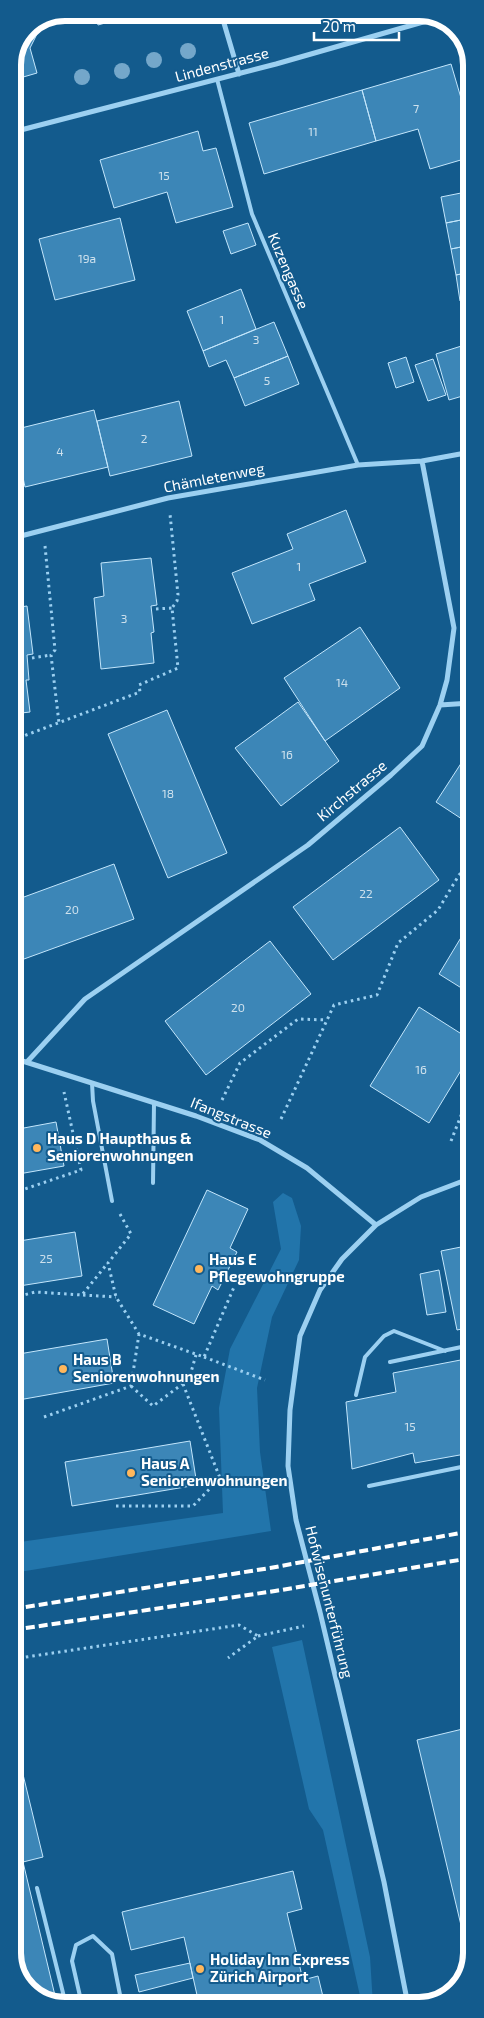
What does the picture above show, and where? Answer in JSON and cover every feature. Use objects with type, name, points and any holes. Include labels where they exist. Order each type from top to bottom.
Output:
[{"type":"street","points":[[223,21],[239,74]]},
{"type":"street","name":"Lindenstrasse","points":[[21,130],[239,74],[424,22]]},
{"type":"street","points":[[422,461],[463,453]]},
{"type":"street","name":"Chämletenweg","points":[[21,536],[168,498],[358,465],[422,461]]},
{"type":"street","name":"Kirchstrasse","points":[[27,1062],[85,1000],[308,845],[391,775],[422,746],[440,705],[447,680],[454,628],[422,461]]},
{"type":"street","points":[[440,705],[463,704]]},
{"type":"street","name":"Ifangstrasse","points":[[21,1060],[196,1116],[260,1140],[306,1168],[376,1225]]},
{"type":"street","points":[[376,1225],[421,1197],[463,1181]]},
{"type":"street","name":"Hofwisenunterführung","points":[[376,1225],[342,1258],[320,1290],[300,1336],[290,1410],[288,1466],[296,1520],[320,1612],[384,1882],[406,1997]]},
{"type":"lane","name":"Kuzengasse","points":[[217,79],[252,214],[358,465]]},
{"type":"lane","points":[[92,1083],[93,1101],[112,1201]]},
{"type":"lane","points":[[153,1182],[154,1102]]},
{"type":"lane","points":[[356,1395],[365,1357],[389,1333],[394,1331],[445,1351]]},
{"type":"lane","points":[[390,1362],[463,1347]]},
{"type":"lane","points":[[369,1486],[463,1466]]},
{"type":"lane","points":[[37,1888],[64,1997]]},
{"type":"lane","points":[[80,1997],[72,1961],[76,1945],[93,1936],[112,1954],[120,1997]]},
{"type":"path","points":[[21,737],[140,692],[139,685],[178,668],[172,608],[177,601],[178,595],[168,498]]},
{"type":"path","points":[[32,658],[51,655],[55,650],[43,530]]},
{"type":"path","points":[[156,609],[172,608]]},
{"type":"path","points":[[51,655],[59,722]]},
{"type":"path","points":[[281,1119],[334,1005],[377,995],[398,943],[438,910],[459,875],[463,872]]},
{"type":"path","points":[[222,1100],[240,1063],[298,1019],[327,1020]]},
{"type":"path","points":[[21,1190],[81,1170],[64,1092]]},
{"type":"path","points":[[451,1141],[463,1110]]},
{"type":"path","points":[[82,1295],[131,1234],[112,1201]]},
{"type":"path","points":[[108,1263],[116,1297],[139,1334],[265,1380]]},
{"type":"path","points":[[204,1357],[234,1286]]},
{"type":"path","points":[[21,1296],[35,1292],[116,1297]]},
{"type":"path","points":[[131,1386],[139,1334]]},
{"type":"path","points":[[131,1386],[153,1406],[189,1379],[196,1355]]},
{"type":"path","points":[[116,1506],[193,1506],[220,1478],[183,1384]]},
{"type":"path","points":[[44,1417],[131,1386]]},
{"type":"path","points":[[21,1657],[239,1625],[258,1636]]},
{"type":"path","points":[[228,1658],[258,1636],[304,1626]]},
{"type":"shaded area","points":[[283,1193],[292,1198],[301,1226],[299,1260],[272,1317],[257,1388],[260,1452],[271,1531],[21,1572],[21,1542],[223,1513],[219,1408],[230,1349],[281,1249],[273,1202]]},
{"type":"shaded area","points":[[302,1640],[370,1957],[372,1997],[360,1996],[323,1830],[309,1809],[272,1647]]},
{"type":"building","points":[[97,21],[112,21],[98,25]]},
{"type":"building","points":[[39,31],[30,48],[37,73],[21,78],[22,57],[25,49],[34,34]]},
{"type":"building","points":[[451,64],[463,105],[463,159],[430,169],[418,129],[376,141],[362,90]]},
{"type":"building","points":[[362,90],[376,141],[264,174],[249,123]]},
{"type":"building","points":[[198,131],[203,151],[216,148],[233,207],[176,223],[167,192],[114,208],[100,160]]},
{"type":"building","points":[[463,193],[463,220],[446,223],[441,197]]},
{"type":"building","points":[[120,218],[135,280],[55,300],[39,239]]},
{"type":"building","points":[[463,220],[463,247],[451,249],[446,223]]},
{"type":"building","points":[[248,223],[256,245],[231,254],[223,231]]},
{"type":"building","points":[[463,247],[463,274],[456,275],[451,249]]},
{"type":"building","points":[[463,274],[463,300],[460,301],[456,275]]},
{"type":"building","points":[[241,289],[256,329],[203,351],[187,311]]},
{"type":"building","points":[[274,322],[288,356],[234,378],[226,360],[209,367],[203,351]]},
{"type":"building","points":[[463,346],[463,396],[449,400],[436,354]]},
{"type":"building","points":[[288,356],[299,384],[245,406],[234,378]]},
{"type":"building","points":[[406,357],[414,382],[396,388],[388,363]]},
{"type":"building","points":[[433,359],[446,395],[428,401],[415,365]]},
{"type":"building","points":[[179,401],[192,456],[110,476],[97,421]]},
{"type":"building","points":[[94,410],[108,467],[25,487],[21,468],[21,428]]},
{"type":"building","points":[[346,510],[366,562],[309,584],[315,600],[252,624],[232,573],[293,549],[287,534]]},
{"type":"building","points":[[151,558],[157,605],[151,606],[154,632],[151,633],[154,663],[101,669],[94,598],[104,596],[101,563]]},
{"type":"building","points":[[27,606],[33,654],[27,655],[29,680],[26,680],[30,712],[21,713],[21,607]]},
{"type":"building","points":[[360,627],[400,688],[325,741],[284,678]]},
{"type":"building","points":[[298,702],[339,761],[281,806],[235,748]]},
{"type":"building","points":[[167,710],[227,853],[168,878],[108,734]]},
{"type":"building","points":[[463,760],[463,820],[436,802]]},
{"type":"building","points":[[400,827],[439,880],[333,960],[293,907]]},
{"type":"building","points":[[114,864],[134,919],[21,960],[21,898]]},
{"type":"building","points":[[463,934],[463,989],[439,974]]},
{"type":"building","points":[[270,941],[311,994],[206,1075],[165,1021]]},
{"type":"building","points":[[419,1007],[463,1035],[463,1067],[429,1123],[370,1086]]},
{"type":"building","name":"Haus D Haupthaus & Seniorenwohnungen","points":[[56,1122],[64,1166],[21,1174],[21,1129]]},
{"type":"building","name":"Haus E Pflegewohngruppe","points":[[207,1190],[248,1209],[230,1248],[237,1252],[218,1290],[212,1286],[194,1324],[153,1305]]},
{"type":"building","points":[[75,1232],[82,1276],[21,1286],[21,1241]]},
{"type":"building","points":[[463,1247],[463,1329],[457,1330],[441,1251]]},
{"type":"building","points":[[439,1270],[446,1312],[427,1315],[420,1274]]},
{"type":"building","name":"Haus B Seniorenwohnungen","points":[[107,1339],[114,1383],[21,1400],[21,1354]]},
{"type":"building","points":[[463,1360],[463,1454],[415,1463],[413,1453],[352,1469],[346,1402],[396,1392],[393,1373]]},
{"type":"building","name":"Haus A Seniorenwohnungen","points":[[190,1441],[197,1485],[72,1506],[65,1462]]},
{"type":"building","points":[[463,1729],[463,1934],[417,1740]]},
{"type":"building","points":[[21,1766],[43,1857],[23,1862],[55,1995],[41,1989],[32,1982],[27,1975],[22,1961]]},
{"type":"building","points":[[293,1871],[302,1909],[287,1913],[303,1980],[318,1976],[323,1997],[197,1997],[184,1937],[131,1950],[122,1912]]},
{"type":"building","points":[[190,1963],[193,1978],[139,1992],[135,1975]]},
{"type":"railway","points":[[21,1608],[270,1568],[463,1532]]},
{"type":"railway","points":[[21,1629],[275,1591],[463,1559]]},
{"type":"place","name":"Haus D Haupthaus & Seniorenwohnungen","points":[[37,1148]]},
{"type":"place","name":"Haus E Pflegewohngruppe","points":[[199,1269]]},
{"type":"place","name":"Haus B Seniorenwohnungen","points":[[63,1369]]},
{"type":"place","name":"Haus A Seniorenwohnungen","points":[[131,1473]]},
{"type":"place","name":"Holiday Inn Express Zürich Airport","points":[[200,1969]]}]
